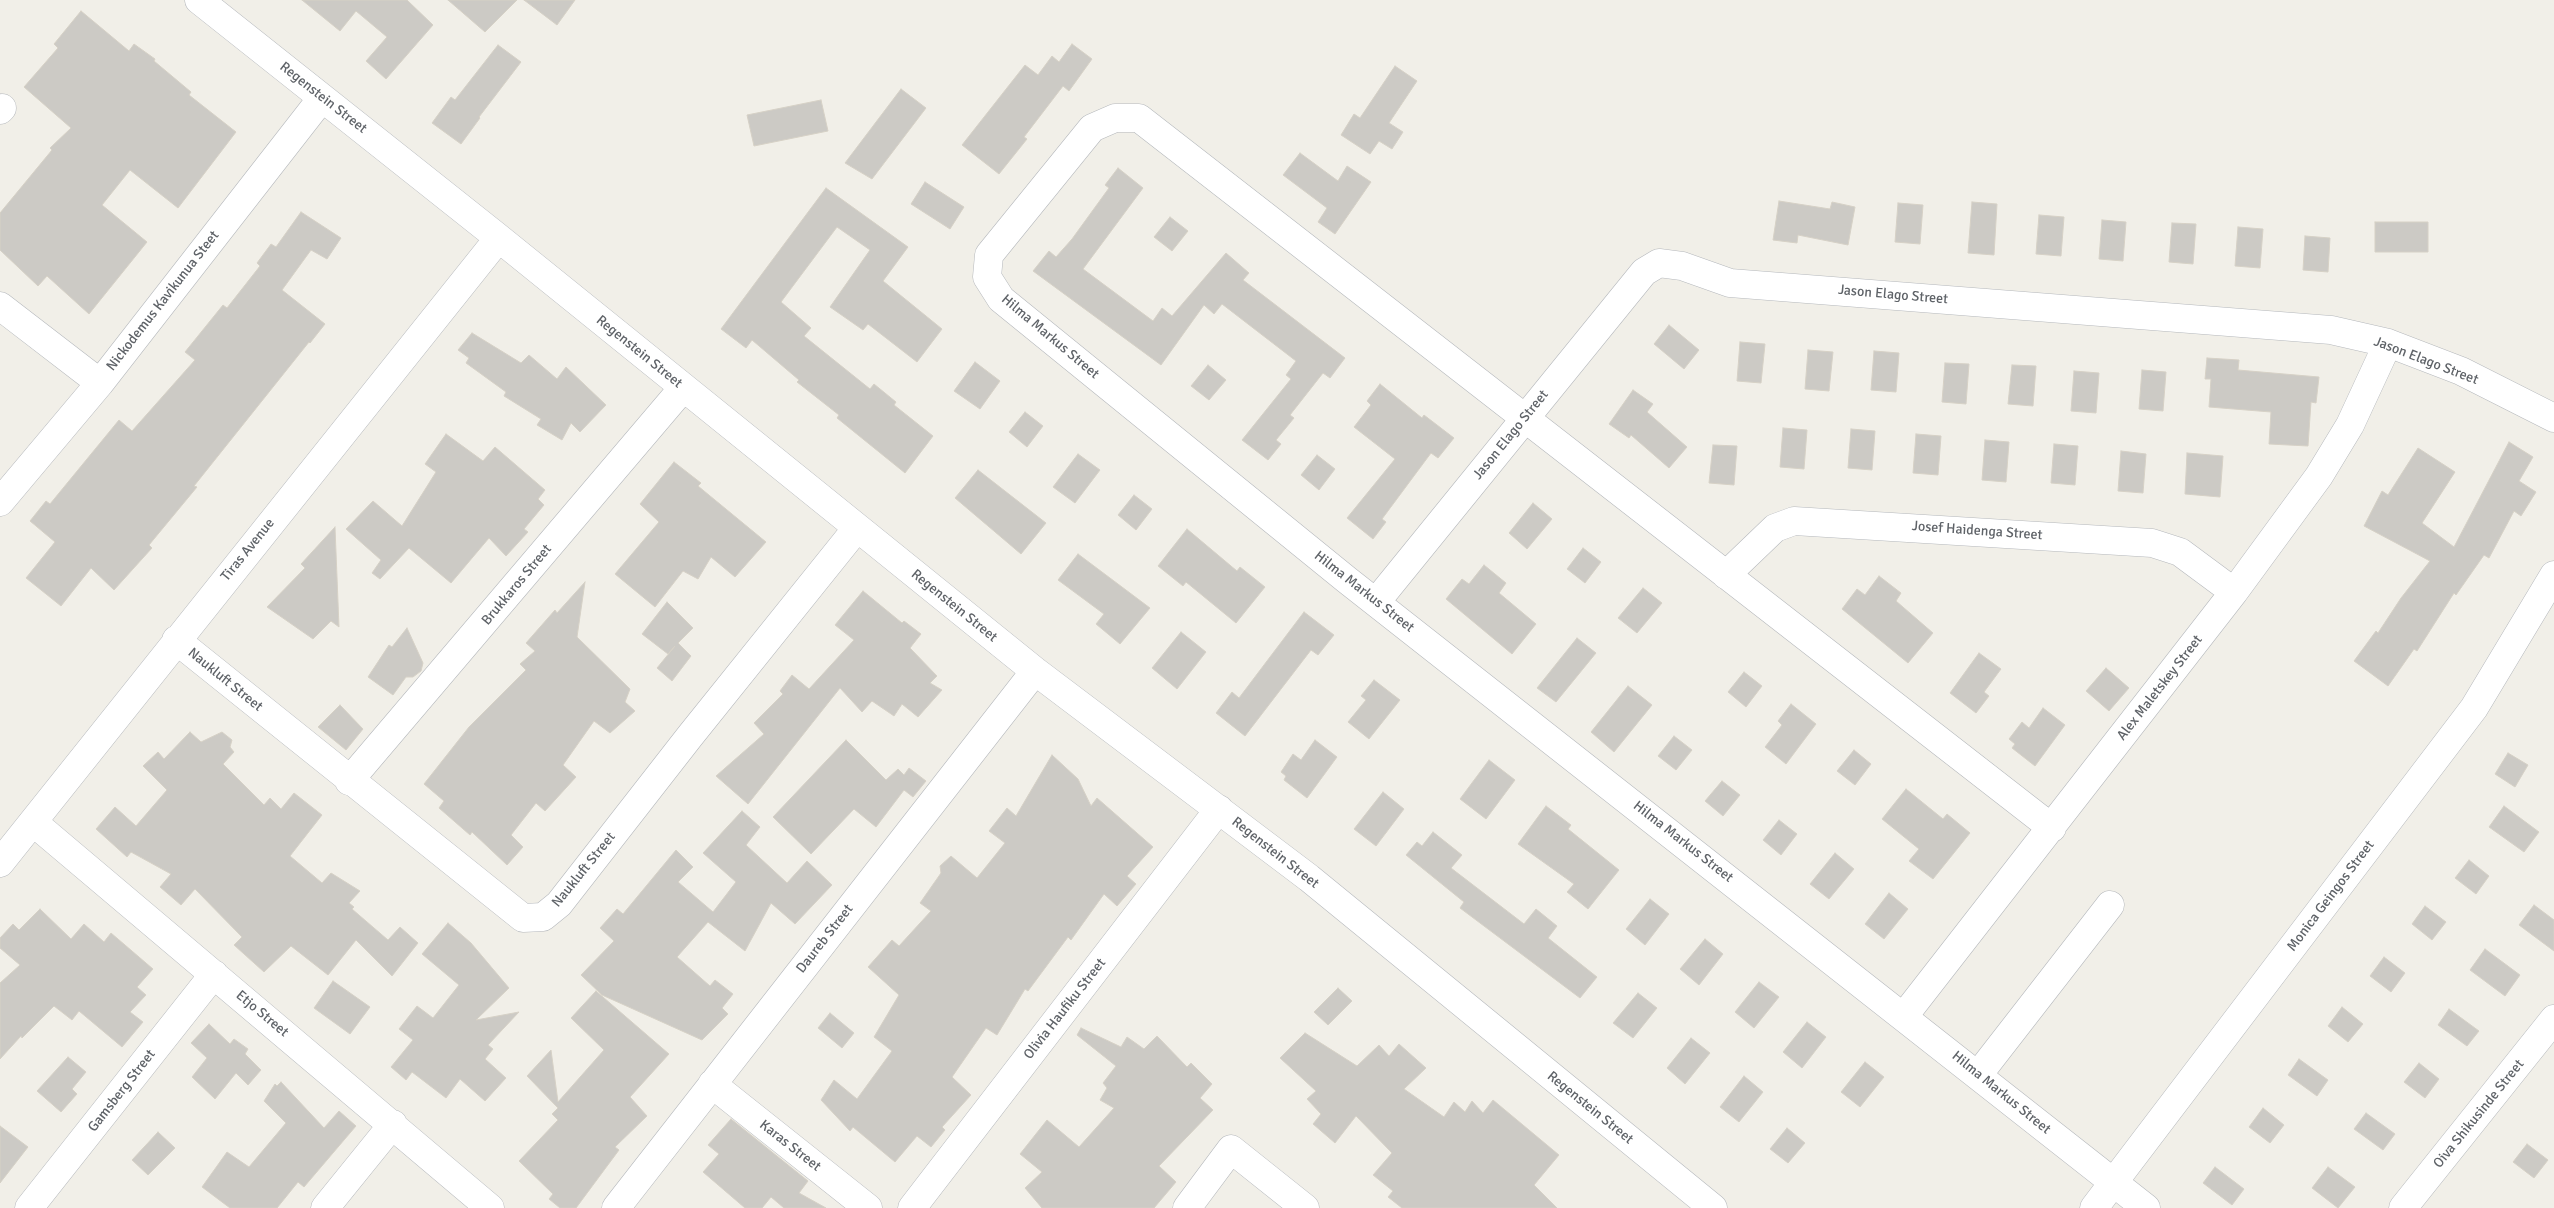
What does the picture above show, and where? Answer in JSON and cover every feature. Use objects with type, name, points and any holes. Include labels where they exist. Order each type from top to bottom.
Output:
[{"type":"street","name":"Regenstein Street","points":[[199,0],[1035,670],[1308,878],[1712,1208]]},
{"type":"street","name":"Nickodemus Kavikunua Steet","points":[[0,502],[100,383],[322,98]]},
{"type":"street","name":"Hilma Markus Street","points":[[2052,828],[1139,118],[1115,118],[1092,128],[989,255],[987,277],[1001,299],[1376,602],[2146,1208]]},
{"type":"street","name":"Tiras Avenue","points":[[0,863],[176,640],[498,239]]},
{"type":"street","name":"Jason Elago Street","points":[[1376,602],[1644,272],[1659,263],[1682,266],[1730,283],[2331,330],[2388,343],[2461,371],[2554,418]]},
{"type":"street","points":[[0,306],[100,383]]},
{"type":"street","name":"Alex Maletskey Street","points":[[1904,1016],[2234,592],[2319,476],[2350,425],[2388,343]]},
{"type":"street","name":"Brukkaros Street","points":[[349,781],[684,388]]},
{"type":"street","name":"Josef Haidenga Street","points":[[1726,575],[1775,528],[1794,521],[2152,543],[2180,552],[2234,592]]},
{"type":"street","name":"Naukluft Street","points":[[176,640],[349,781],[523,918],[543,917],[559,904],[690,736],[857,528]]},
{"type":"street","name":"Monica Geingos Street","points":[[2094,1208],[2474,708],[2554,575]]},
{"type":"street","name":"Daureb Street","points":[[616,1208],[1035,670]]},
{"type":"street","name":"Olivia Haufiku Street","points":[[912,1208],[1219,809]]},
{"type":"street","name":"Etjo Street","points":[[33,822],[393,1124],[490,1208]]},
{"type":"street","points":[[1978,1074],[2110,906]]},
{"type":"street","name":"Gamsberg Street","points":[[29,1208],[214,974]]},
{"type":"street","name":"Oiva Shikusinde Street","points":[[2403,1208],[2554,1019]]},
{"type":"street","name":"Karas Street","points":[[712,1084],[868,1208]]},
{"type":"street","points":[[325,1208],[393,1124]]},
{"type":"street","points":[[1187,1208],[1231,1149],[1305,1208]]},
{"type":"building","points":[[302,0],[407,0],[433,25],[386,79],[366,61],[387,37],[356,11],[340,31]]},
{"type":"building","points":[[448,0],[517,0],[485,32]]},
{"type":"building","points":[[524,0],[575,0],[557,25]]},
{"type":"building","points":[[81,11],[129,51],[134,44],[155,59],[154,61],[191,92],[189,95],[236,132],[178,208],[130,170],[102,205],[147,242],[89,314],[47,276],[38,286],[0,250],[0,213],[52,150],[50,148],[71,128],[24,87],[58,48],[54,44]]},
{"type":"building","points":[[1072,44],[1092,59],[1069,91],[1063,86],[1024,137],[1027,139],[999,174],[962,145],[1025,65],[1038,75],[1052,56],[1059,62]]},
{"type":"building","points":[[498,45],[521,62],[461,144],[432,123],[451,97],[455,100]]},
{"type":"building","points":[[1395,66],[1417,81],[1389,123],[1403,132],[1392,149],[1379,141],[1370,154],[1341,135],[1354,114],[1360,118]]},
{"type":"building","points":[[901,89],[926,108],[872,179],[845,163]]},
{"type":"building","points":[[821,100],[828,131],[754,146],[747,115]]},
{"type":"building","points":[[1300,153],[1338,181],[1347,166],[1371,182],[1335,234],[1318,222],[1327,208],[1283,175]]},
{"type":"building","points":[[1118,168],[1143,188],[1083,269],[1153,321],[1162,308],[1172,316],[1226,253],[1249,273],[1243,280],[1345,358],[1330,378],[1323,373],[1290,415],[1294,418],[1276,440],[1281,444],[1268,460],[1242,440],[1291,379],[1286,375],[1296,361],[1222,304],[1214,314],[1204,305],[1161,365],[1033,271],[1049,251],[1056,257],[1072,239],[1109,188],[1105,185]]},
{"type":"building","points":[[925,182],[964,207],[950,229],[911,204]]},
{"type":"building","points":[[826,188],[908,247],[883,281],[942,329],[917,362],[868,324],[863,330],[830,307],[870,250],[837,227],[781,302],[811,328],[804,336],[870,389],[874,384],[896,402],[894,405],[933,436],[905,473],[837,418],[839,415],[797,382],[799,380],[752,340],[746,348],[721,329]]},
{"type":"building","points":[[1779,201],[1830,209],[1832,202],[1855,207],[1848,245],[1798,235],[1797,243],[1773,240]]},
{"type":"building","points":[[1972,202],[1997,204],[1994,255],[1968,253]]},
{"type":"building","points":[[1898,203],[1923,205],[1920,244],[1895,242]]},
{"type":"building","points":[[301,212],[341,238],[327,259],[311,250],[282,290],[325,324],[194,486],[197,487],[149,545],[152,548],[114,590],[91,568],[61,606],[26,578],[55,542],[30,521],[46,501],[50,504],[119,420],[132,431],[195,360],[185,352],[223,305],[227,308],[260,266],[257,263],[271,244],[276,247]]},
{"type":"building","points":[[2039,215],[2064,217],[2061,256],[2036,254]]},
{"type":"building","points":[[1170,217],[1188,231],[1172,251],[1154,237]]},
{"type":"building","points":[[2102,220],[2126,222],[2123,261],[2099,259]]},
{"type":"building","points":[[2375,222],[2428,222],[2428,252],[2375,252]]},
{"type":"building","points":[[2172,223],[2196,224],[2193,264],[2169,262]]},
{"type":"building","points":[[2238,227],[2263,229],[2260,268],[2235,266]]},
{"type":"building","points":[[2305,236],[2330,238],[2328,272],[2303,270]]},
{"type":"building","points":[[1669,325],[1699,350],[1684,369],[1654,344]]},
{"type":"building","points":[[472,333],[521,363],[529,355],[557,379],[566,367],[606,405],[580,432],[571,423],[562,440],[537,425],[541,419],[504,396],[506,392],[466,363],[469,358],[458,350]]},
{"type":"building","points":[[1740,342],[1765,344],[1761,383],[1737,381]]},
{"type":"building","points":[[1808,350],[1833,352],[1829,391],[1805,389]]},
{"type":"building","points":[[1874,351],[1899,353],[1896,392],[1871,390]]},
{"type":"building","points":[[2207,358],[2239,360],[2238,370],[2319,377],[2316,403],[2311,402],[2308,446],[2269,444],[2271,412],[2209,407],[2211,379],[2205,379]]},
{"type":"building","points":[[975,362],[1000,381],[980,409],[954,391]]},
{"type":"building","points":[[1945,363],[1969,364],[1966,404],[1942,402]]},
{"type":"building","points":[[1208,365],[1226,380],[1209,400],[1191,386]]},
{"type":"building","points":[[2012,365],[2036,366],[2033,406],[2008,404]]},
{"type":"building","points":[[2142,370],[2166,372],[2163,411],[2139,409]]},
{"type":"building","points":[[2074,371],[2099,373],[2096,413],[2071,411]]},
{"type":"building","points":[[1380,384],[1422,418],[1424,415],[1454,438],[1438,458],[1431,453],[1382,519],[1386,522],[1373,539],[1347,518],[1395,459],[1354,427],[1371,405],[1367,401]]},
{"type":"building","points":[[1633,390],[1653,404],[1647,412],[1687,447],[1669,468],[1631,435],[1629,438],[1609,424]]},
{"type":"building","points":[[1025,412],[1043,426],[1027,447],[1009,432]]},
{"type":"building","points":[[1783,428],[1807,430],[1804,469],[1780,467]]},
{"type":"building","points":[[1851,429],[1875,431],[1872,470],[1848,468]]},
{"type":"building","points":[[446,434],[483,461],[495,447],[545,490],[538,499],[544,505],[524,529],[528,532],[506,556],[489,538],[451,583],[409,548],[380,579],[372,573],[381,560],[346,529],[373,501],[402,526],[436,472],[425,464]]},
{"type":"building","points":[[1916,434],[1941,436],[1938,475],[1913,473]]},
{"type":"building","points":[[1985,440],[2009,442],[2006,482],[1982,480]]},
{"type":"building","points":[[2509,442],[2533,457],[2519,481],[2536,492],[2521,516],[2514,511],[2489,558],[2484,555],[2456,595],[2454,593],[2417,651],[2414,649],[2388,686],[2354,661],[2376,631],[2378,633],[2401,598],[2430,561],[2364,526],[2382,491],[2388,495],[2418,448],[2455,472],[2422,523],[2454,547]]},
{"type":"building","points":[[2054,444],[2078,446],[2075,485],[2051,483]]},
{"type":"building","points":[[1713,445],[1737,446],[1734,485],[1709,483]]},
{"type":"building","points":[[2121,451],[2146,454],[2143,493],[2118,491]]},
{"type":"building","points":[[2187,453],[2223,456],[2220,497],[2185,494]]},
{"type":"building","points":[[1078,454],[1100,470],[1075,503],[1053,487]]},
{"type":"building","points":[[1317,455],[1335,469],[1319,490],[1301,475]]},
{"type":"building","points":[[674,462],[701,483],[698,486],[766,542],[735,577],[711,557],[698,579],[683,571],[655,607],[615,574],[659,522],[640,504]]},
{"type":"building","points":[[978,470],[1046,523],[1021,554],[955,498]]},
{"type":"building","points":[[1134,495],[1152,509],[1136,530],[1118,515]]},
{"type":"building","points":[[1533,503],[1552,519],[1527,549],[1509,533]]},
{"type":"building","points":[[335,527],[339,627],[331,621],[313,639],[267,607],[305,568],[301,564]]},
{"type":"building","points":[[1187,529],[1237,571],[1240,567],[1265,587],[1236,623],[1186,582],[1183,586],[1158,566]]},
{"type":"building","points":[[1583,548],[1601,562],[1585,583],[1567,569]]},
{"type":"building","points":[[1078,554],[1150,608],[1120,644],[1096,624],[1104,614],[1058,580]]},
{"type":"building","points":[[1484,565],[1506,583],[1499,593],[1536,624],[1512,654],[1446,599],[1462,579],[1469,584]]},
{"type":"building","points":[[1879,576],[1901,593],[1896,601],[1933,633],[1908,663],[1842,609],[1857,589],[1865,595]]},
{"type":"building","points":[[585,582],[577,637],[630,689],[625,702],[635,711],[610,733],[594,721],[563,765],[576,777],[545,811],[536,803],[511,835],[523,847],[507,865],[472,832],[470,835],[439,808],[444,801],[424,784],[469,727],[526,670],[520,664],[535,651],[526,643],[555,610],[557,613]]},
{"type":"building","points":[[1643,588],[1662,603],[1637,633],[1618,618]]},
{"type":"building","points":[[863,591],[902,623],[904,621],[921,634],[910,648],[937,676],[930,683],[942,690],[918,717],[902,704],[894,716],[872,701],[862,712],[840,688],[748,804],[716,776],[764,734],[754,723],[783,694],[780,691],[792,675],[809,689],[854,640],[835,625]]},
{"type":"building","points":[[667,602],[693,628],[678,643],[691,656],[672,681],[657,668],[675,646],[668,654],[642,634]]},
{"type":"building","points":[[1304,612],[1334,635],[1318,655],[1311,650],[1245,736],[1216,713],[1232,692],[1239,698]]},
{"type":"building","points":[[407,628],[423,663],[421,671],[413,677],[406,677],[393,695],[368,677],[389,645],[392,647]]},
{"type":"building","points":[[1181,632],[1206,652],[1177,689],[1152,668]]},
{"type":"building","points":[[1577,638],[1596,653],[1556,702],[1537,688]]},
{"type":"building","points":[[1979,653],[2001,669],[1984,692],[1989,696],[1976,713],[1950,693]]},
{"type":"building","points":[[2106,668],[2129,688],[2109,711],[2086,691]]},
{"type":"building","points":[[1744,672],[1762,686],[1746,707],[1728,692]]},
{"type":"building","points":[[1374,680],[1400,700],[1369,739],[1348,722],[1366,700],[1361,696]]},
{"type":"building","points":[[1628,686],[1652,705],[1614,752],[1591,732]]},
{"type":"building","points":[[1791,704],[1816,724],[1786,764],[1765,747],[1782,725],[1778,721]]},
{"type":"building","points":[[340,705],[363,729],[346,750],[318,727]]},
{"type":"building","points":[[2043,708],[2065,725],[2035,766],[2012,748],[2015,744],[2009,739],[2022,722],[2029,728]]},
{"type":"building","points":[[190,732],[201,742],[222,732],[232,740],[230,747],[234,752],[223,764],[264,805],[270,798],[281,809],[294,793],[322,815],[290,856],[322,883],[331,873],[360,891],[349,903],[354,907],[352,909],[388,940],[400,927],[418,943],[392,976],[356,940],[328,975],[291,946],[264,972],[234,945],[242,937],[195,889],[181,905],[160,887],[171,874],[131,852],[127,857],[96,829],[115,807],[136,826],[167,790],[143,766],[158,752],[164,759]]},
{"type":"building","points":[[1674,736],[1692,750],[1676,770],[1658,756]]},
{"type":"building","points":[[846,740],[886,780],[898,769],[904,775],[909,768],[926,781],[913,797],[904,790],[876,827],[854,809],[811,854],[773,817]]},
{"type":"building","points":[[1315,740],[1337,757],[1307,798],[1284,780],[1286,776],[1281,772],[1293,754],[1301,760]]},
{"type":"building","points":[[1854,750],[1871,764],[1855,785],[1837,771]]},
{"type":"building","points":[[2508,753],[2528,765],[2515,787],[2495,774]]},
{"type":"building","points":[[1052,755],[1078,779],[1091,806],[1097,798],[1153,847],[1127,876],[1136,884],[1117,906],[1104,894],[1071,940],[1068,937],[1028,991],[1025,989],[997,1035],[986,1028],[952,1077],[971,1095],[942,1127],[945,1130],[931,1147],[917,1136],[895,1162],[853,1127],[850,1131],[821,1100],[834,1080],[857,1099],[892,1051],[874,1037],[899,995],[868,967],[892,940],[899,946],[931,911],[920,903],[941,873],[940,866],[951,856],[977,878],[1005,843],[989,831],[1007,808],[1016,816]]},
{"type":"building","points":[[1489,760],[1515,780],[1486,819],[1460,799]]},
{"type":"building","points":[[1722,781],[1740,795],[1723,816],[1705,801]]},
{"type":"building","points":[[1906,789],[1943,819],[1947,814],[1970,833],[1933,879],[1909,861],[1919,849],[1882,819]]},
{"type":"building","points":[[1383,792],[1404,809],[1376,846],[1354,829]]},
{"type":"building","points":[[1546,806],[1571,825],[1568,829],[1619,870],[1588,909],[1567,892],[1574,884],[1518,844]]},
{"type":"building","points":[[2504,806],[2539,832],[2524,852],[2489,827]]},
{"type":"building","points":[[742,811],[760,827],[746,845],[787,883],[807,861],[832,885],[795,924],[771,903],[745,951],[708,922],[677,957],[710,986],[715,980],[733,994],[722,1008],[728,1014],[702,1040],[602,995],[581,975],[614,941],[600,928],[617,909],[623,914],[676,850],[693,867],[678,882],[713,912],[736,882],[703,853]]},
{"type":"building","points":[[1779,820],[1797,834],[1781,855],[1763,840]]},
{"type":"building","points":[[1433,832],[1462,855],[1451,868],[1524,924],[1536,909],[1557,926],[1548,938],[1597,977],[1580,998],[1460,908],[1464,902],[1406,855],[1417,842],[1422,846]]},
{"type":"building","points":[[1835,853],[1854,869],[1829,899],[1810,884]]},
{"type":"building","points":[[2469,860],[2489,876],[2476,894],[2455,878]]},
{"type":"building","points":[[1889,893],[1908,909],[1884,939],[1865,924]]},
{"type":"building","points":[[1650,899],[1669,914],[1645,945],[1626,929]]},
{"type":"building","points":[[2534,905],[2554,920],[2554,951],[2519,925]]},
{"type":"building","points":[[2425,906],[2446,922],[2432,940],[2412,924]]},
{"type":"building","points":[[40,909],[71,939],[84,924],[104,942],[111,933],[153,969],[137,987],[146,995],[130,1012],[143,1022],[122,1047],[79,1011],[72,1020],[54,1006],[22,1038],[21,1036],[0,1059],[0,983],[20,965],[0,948],[0,938],[13,924],[19,930]]},
{"type":"building","points":[[448,923],[471,943],[509,988],[476,1020],[519,1012],[488,1045],[493,1049],[485,1059],[506,1078],[485,1101],[460,1079],[446,1098],[412,1072],[406,1080],[391,1067],[413,1040],[399,1029],[417,1006],[433,1018],[459,985],[422,954]]},
{"type":"building","points":[[1705,939],[1723,954],[1699,985],[1680,969]]},
{"type":"building","points":[[2485,949],[2520,975],[2505,996],[2470,970]]},
{"type":"building","points":[[2384,957],[2405,973],[2391,992],[2370,976]]},
{"type":"building","points":[[333,981],[370,1007],[350,1034],[314,1008]]},
{"type":"building","points":[[1759,982],[1779,997],[1754,1028],[1735,1012]]},
{"type":"building","points":[[1338,988],[1352,1001],[1328,1025],[1314,1012]]},
{"type":"building","points":[[596,991],[669,1054],[630,1097],[647,1116],[615,1147],[619,1150],[576,1208],[560,1208],[549,1199],[553,1194],[519,1161],[558,1120],[552,1114],[558,1108],[527,1076],[551,1050],[558,1102],[604,1050],[571,1018]]},
{"type":"building","points":[[1638,993],[1657,1008],[1633,1038],[1613,1023]]},
{"type":"building","points":[[2342,1007],[2363,1024],[2348,1042],[2328,1026]]},
{"type":"building","points":[[2449,1009],[2479,1031],[2467,1046],[2438,1025]]},
{"type":"building","points":[[830,1013],[854,1033],[842,1048],[818,1028]]},
{"type":"building","points":[[1807,1022],[1826,1037],[1802,1068],[1783,1052]]},
{"type":"building","points":[[209,1024],[230,1044],[234,1039],[248,1049],[245,1054],[261,1070],[248,1085],[236,1073],[215,1099],[192,1077],[207,1058],[191,1043]]},
{"type":"building","points":[[1081,1028],[1121,1047],[1127,1037],[1144,1049],[1157,1036],[1187,1067],[1191,1063],[1212,1084],[1200,1098],[1213,1110],[1159,1166],[1176,1182],[1154,1208],[1042,1208],[1025,1188],[1042,1172],[1020,1154],[1047,1120],[1079,1147],[1114,1108],[1100,1100],[1107,1088],[1103,1083],[1116,1066],[1077,1035]]},
{"type":"building","points":[[1305,1033],[1357,1066],[1379,1045],[1389,1056],[1399,1044],[1426,1068],[1404,1089],[1444,1117],[1454,1102],[1465,1112],[1472,1101],[1483,1113],[1493,1100],[1559,1155],[1534,1185],[1557,1208],[1402,1208],[1388,1197],[1393,1191],[1373,1175],[1392,1153],[1356,1116],[1335,1143],[1313,1124],[1321,1114],[1307,1099],[1316,1091],[1280,1058]]},
{"type":"building","points":[[1691,1038],[1710,1053],[1685,1084],[1667,1068]]},
{"type":"building","points":[[68,1057],[86,1072],[72,1089],[77,1094],[61,1112],[37,1091]]},
{"type":"building","points":[[2299,1059],[2328,1080],[2317,1096],[2288,1075]]},
{"type":"building","points":[[1865,1062],[1884,1077],[1860,1107],[1841,1092]]},
{"type":"building","points":[[2419,1063],[2439,1079],[2425,1098],[2404,1082]]},
{"type":"building","points":[[1744,1076],[1763,1092],[1739,1122],[1720,1107]]},
{"type":"building","points":[[281,1082],[324,1128],[339,1111],[356,1126],[304,1187],[298,1182],[277,1208],[230,1208],[202,1187],[227,1152],[249,1167],[286,1123],[264,1101],[275,1084],[277,1086]]},
{"type":"building","points":[[2263,1108],[2284,1125],[2270,1143],[2249,1127]]},
{"type":"building","points":[[2366,1113],[2395,1134],[2383,1150],[2354,1129]]},
{"type":"building","points":[[731,1119],[808,1181],[799,1193],[826,1208],[784,1208],[771,1197],[762,1208],[745,1208],[703,1172],[719,1154],[708,1145]]},
{"type":"building","points":[[0,1126],[28,1147],[0,1183]]},
{"type":"building","points":[[1787,1128],[1805,1143],[1788,1163],[1770,1149]]},
{"type":"building","points":[[158,1132],[175,1148],[148,1175],[132,1160]]},
{"type":"building","points":[[2527,1144],[2548,1160],[2534,1178],[2513,1162]]},
{"type":"building","points":[[2215,1167],[2244,1189],[2232,1205],[2203,1183]]},
{"type":"building","points":[[2328,1167],[2355,1187],[2338,1208],[2312,1188]]}]
